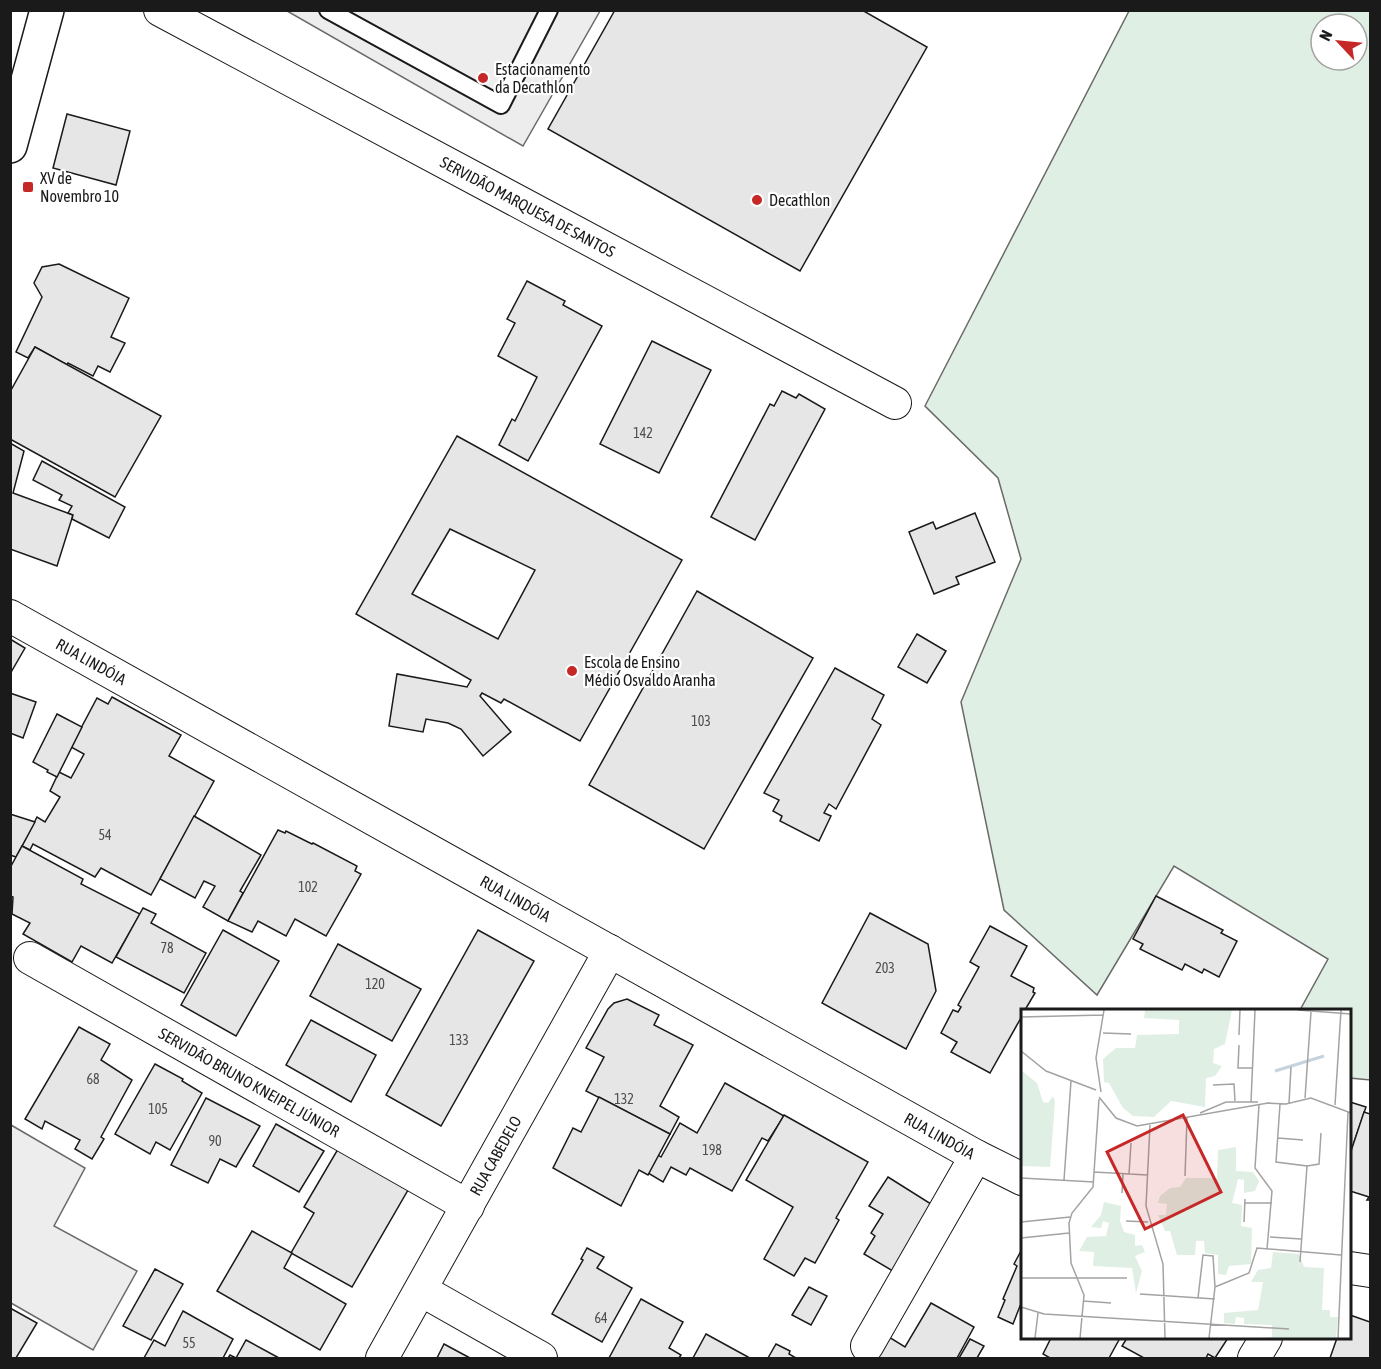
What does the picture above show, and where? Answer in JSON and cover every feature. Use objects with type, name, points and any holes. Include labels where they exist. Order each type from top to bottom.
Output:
[{"type":"main road","points":[[10,146],[47,10]]},
{"type":"street","name":"SERVIDÃO MARQUESA DE SANTOS","points":[[160,10],[895,403]]},
{"type":"street","name":"RUA LINDÓIA","points":[[10,616],[976,1156],[1021,1178]]},
{"type":"street","name":"RUA CABEDELO","points":[[382,1359],[610,951]]},
{"type":"street","name":"SERVIDÃO BRUNO KNEIPEL JÚNIOR","points":[[30,958],[468,1206]]},
{"type":"street","points":[[867,1346],[976,1156]]},
{"type":"street","points":[[1351,1268],[1371,1271]]},
{"type":"street","points":[[421,1290],[541,1359]]},
{"type":"street","points":[[1254,1359],[1265,1339]]},
{"type":"lane","points":[[328,10],[501,105],[549,10]]},
{"type":"green space","points":[[1129,11],[1370,11],[1370,1080],[1351,1078],[1351,1009],[1301,1009],[1328,959],[1174,866],[1097,995],[1004,910],[961,702],[1021,559],[998,478],[925,406]]},
{"type":"shaded area","name":"Estacionamento da Decathlon","points":[[287,11],[600,11],[523,146]]},
{"type":"shaded area","points":[[11,1125],[85,1168],[54,1226],[137,1271],[93,1350],[11,1303]]},
{"type":"building","name":"Decathlon","points":[[615,10],[862,10],[927,47],[800,271],[548,129]]},
{"type":"building","points":[[67,114],[130,131],[116,185],[53,168]]},
{"type":"building","points":[[59,264],[129,298],[111,337],[125,343],[110,372],[98,366],[93,376],[35,347],[28,358],[16,352],[42,297],[34,283],[42,267]]},
{"type":"building","points":[[527,281],[565,301],[563,305],[602,326],[528,461],[499,445],[512,419],[515,421],[537,377],[498,356],[515,323],[507,319]]},
{"type":"building","points":[[652,341],[711,370],[659,473],[600,444]]},
{"type":"building","points":[[35,347],[161,416],[115,497],[10,439],[10,392]]},
{"type":"building","points":[[782,391],[796,398],[799,394],[825,409],[755,540],[711,517],[770,404],[774,406]]},
{"type":"building","points":[[457,436],[682,560],[580,741],[504,699],[501,703],[482,693],[480,696],[511,732],[483,756],[461,729],[448,723],[426,719],[423,732],[389,726],[397,674],[467,687],[471,680],[356,614]],"holes":[[[450,529],[535,570],[498,639],[412,594]]]},
{"type":"building","points":[[10,443],[24,451],[13,493],[73,515],[57,566],[10,549]]},
{"type":"building","points":[[42,461],[125,507],[109,538],[72,519],[73,515],[68,513],[72,506],[59,500],[62,495],[33,480]]},
{"type":"building","points":[[975,513],[995,562],[956,577],[959,584],[934,594],[909,532],[933,522],[936,529]]},
{"type":"building","points":[[697,591],[813,658],[704,849],[589,785]]},
{"type":"building","points":[[917,634],[946,651],[927,683],[898,667]]},
{"type":"building","points":[[10,639],[25,648],[10,674]]},
{"type":"building","points":[[835,668],[884,695],[872,719],[881,725],[836,809],[829,804],[824,813],[831,816],[819,841],[780,821],[782,816],[773,811],[779,800],[764,793]]},
{"type":"building","points":[[10,693],[36,702],[23,738],[10,733]]},
{"type":"building","points":[[112,697],[181,735],[169,756],[214,781],[151,895],[101,868],[95,877],[33,844],[30,850],[22,846],[37,817],[45,822],[60,797],[50,791],[59,772],[71,778],[84,754],[71,747],[97,698],[108,704]]},
{"type":"building","points":[[57,714],[82,727],[57,777],[33,762]]},
{"type":"building","points":[[10,814],[35,822],[16,857],[10,855]]},
{"type":"building","points":[[194,816],[261,855],[240,891],[243,893],[228,921],[203,907],[215,886],[204,881],[195,898],[160,879]]},
{"type":"building","points":[[278,830],[285,833],[286,831],[313,843],[357,866],[355,871],[361,874],[326,936],[295,919],[286,936],[258,921],[252,932],[228,921]]},
{"type":"building","points":[[22,846],[83,879],[81,884],[140,914],[112,963],[81,946],[72,962],[23,934],[30,923],[12,914],[13,897],[10,896],[10,868]]},
{"type":"building","points":[[1156,896],[1223,930],[1221,933],[1237,941],[1219,977],[1204,969],[1202,973],[1185,964],[1182,970],[1140,949],[1143,944],[1133,939]]},
{"type":"building","points":[[143,908],[156,914],[151,923],[206,953],[184,993],[116,957]]},
{"type":"building","points":[[870,913],[928,944],[936,991],[906,1049],[822,1003]]},
{"type":"building","points":[[990,926],[1027,946],[1011,976],[1034,988],[1035,993],[1026,1009],[1021,1009],[1021,1018],[990,1073],[951,1052],[957,1042],[941,1033],[953,1010],[958,1012],[961,1007],[958,1005],[979,967],[970,962]]},
{"type":"building","points":[[223,930],[279,961],[236,1036],[181,1005]]},
{"type":"building","points":[[478,930],[534,961],[441,1126],[386,1095]]},
{"type":"building","points":[[338,944],[421,989],[392,1041],[310,996]]},
{"type":"building","points":[[627,999],[659,1015],[654,1025],[693,1045],[660,1106],[679,1117],[670,1134],[586,1091],[604,1057],[586,1048],[608,1009],[614,1003]]},
{"type":"building","points":[[311,1020],[376,1055],[351,1102],[286,1065]]},
{"type":"building","points":[[79,1027],[110,1044],[101,1060],[132,1080],[101,1137],[104,1139],[92,1159],[75,1149],[80,1140],[45,1121],[42,1129],[25,1119]]},
{"type":"building","points":[[155,1064],[183,1079],[182,1081],[202,1093],[170,1150],[156,1142],[150,1154],[115,1134]]},
{"type":"building","points":[[725,1083],[784,1116],[768,1141],[762,1138],[732,1191],[690,1168],[686,1175],[671,1167],[663,1182],[648,1173],[658,1155],[661,1157],[680,1123],[697,1133]]},
{"type":"building","points":[[599,1097],[670,1134],[648,1175],[639,1170],[621,1206],[553,1168],[573,1128],[581,1132]]},
{"type":"building","points":[[206,1098],[260,1126],[236,1167],[220,1159],[208,1183],[171,1165]]},
{"type":"building","points":[[1351,1102],[1366,1107],[1351,1151]]},
{"type":"building","points":[[1364,1112],[1370,1114],[1370,1200],[1367,1200],[1369,1197],[1351,1191],[1351,1151]]},
{"type":"building","points":[[784,1115],[868,1162],[836,1218],[839,1220],[815,1263],[805,1258],[794,1276],[764,1259],[793,1207],[746,1180]]},
{"type":"building","points":[[276,1124],[324,1151],[299,1192],[253,1166]]},
{"type":"building","points":[[338,1149],[408,1190],[352,1287],[291,1253],[314,1213],[304,1207]]},
{"type":"building","points":[[888,1177],[939,1209],[898,1274],[864,1254],[875,1236],[871,1233],[883,1214],[869,1206]]},
{"type":"building","points":[[252,1231],[292,1253],[284,1268],[346,1304],[320,1350],[217,1291]]},
{"type":"building","points":[[587,1248],[604,1257],[597,1268],[632,1288],[602,1342],[552,1314],[583,1260],[581,1259]]},
{"type":"building","points":[[1021,1251],[1021,1307],[1013,1324],[998,1317],[1017,1266],[1014,1264]]},
{"type":"building","points":[[155,1269],[183,1284],[151,1340],[123,1326]]},
{"type":"building","points":[[809,1287],[827,1296],[811,1325],[792,1315]]},
{"type":"building","points":[[641,1299],[683,1322],[669,1348],[681,1355],[679,1358],[609,1358]]},
{"type":"building","points":[[931,1303],[974,1327],[957,1358],[877,1358],[889,1337],[905,1347]]},
{"type":"building","points":[[10,1308],[37,1323],[16,1358],[10,1358]]},
{"type":"building","points":[[183,1311],[233,1339],[223,1358],[144,1358],[154,1340],[165,1346]]},
{"type":"building","points":[[1351,1315],[1370,1322],[1370,1358],[1330,1358],[1337,1339],[1351,1339]]},
{"type":"building","points":[[706,1334],[748,1357],[693,1358]]},
{"type":"building","points":[[970,1339],[984,1346],[977,1358],[959,1358]]},
{"type":"building","points":[[1050,1339],[1119,1339],[1109,1358],[1050,1358],[1043,1354]]},
{"type":"building","points":[[1126,1339],[1227,1339],[1215,1358],[1208,1354],[1206,1358],[1144,1358],[1122,1346]]},
{"type":"building","points":[[246,1340],[279,1358],[236,1358]]},
{"type":"building","points":[[444,1344],[470,1358],[437,1358]]},
{"type":"building","points":[[776,1344],[790,1351],[789,1354],[796,1358],[768,1358]]},
{"type":"place","name":"Estacionamento da Decathlon","points":[[483,78]]},
{"type":"place","name":"XV de Novembro 10","points":[[28,187]]},
{"type":"place","name":"Decathlon","points":[[757,200]]},
{"type":"place","name":"Escola de Ensino Médio Osvaldo Aranha","points":[[572,671]]}]
